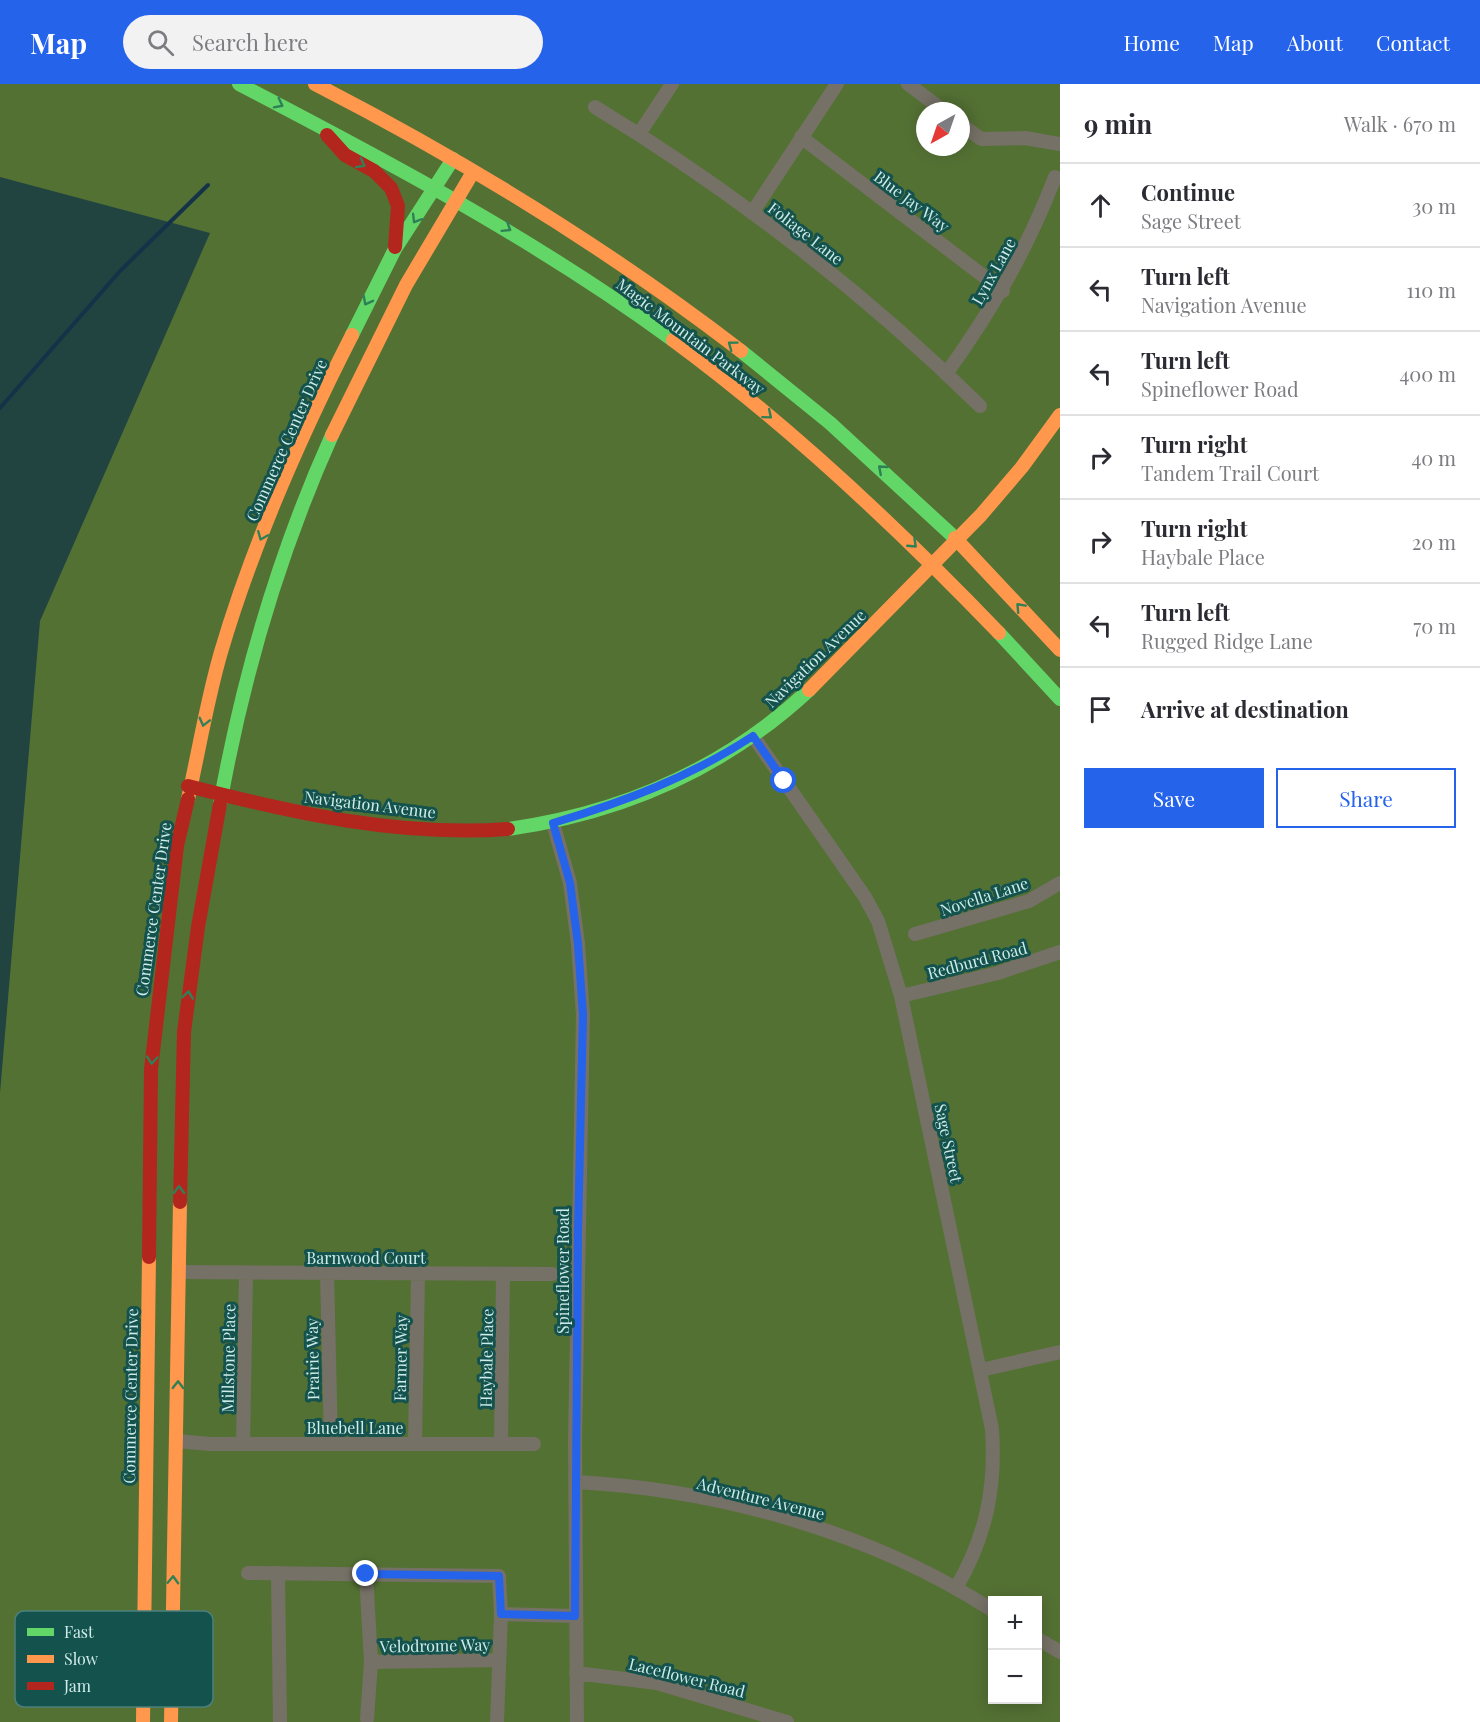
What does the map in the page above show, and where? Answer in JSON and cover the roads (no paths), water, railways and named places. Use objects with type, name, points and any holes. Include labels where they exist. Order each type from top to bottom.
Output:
[{"type":"main road","name":"Magic Mountain Parkway","points":[[239,84],[456,199],[555,258],[705,365],[770,416],[934,564],[1060,699]]},
{"type":"main road","name":"Magic Mountain Parkway","points":[[315,84],[453,159],[579,237],[720,336],[836,428],[957,541],[1060,650]]},
{"type":"main road","points":[[318,125],[345,155],[374,171],[391,188],[398,206],[395,249]]},
{"type":"main road","name":"Commerce Center Drive","points":[[144,1611],[151,1069],[168,901],[188,786],[221,653],[252,561],[329,380],[395,249],[403,240],[453,159]]},
{"type":"main road","points":[[173,1611],[180,1142],[187,1002],[221,794],[236,720],[254,648],[311,481],[354,383],[397,301],[473,172]]},
{"type":"main road","name":"Navigation Avenue","points":[[188,786],[337,819],[415,829],[482,831],[553,823],[653,790],[721,756],[753,736],[796,702],[957,541],[1006,488],[1060,415]]},
{"type":"main road","name":"Commerce Center Drive","points":[[143,1707],[143,1722]]},
{"type":"main road","points":[[171,1707],[171,1722]]},
{"type":"street","points":[[639,134],[672,84]]},
{"type":"street","points":[[752,213],[837,84]]},
{"type":"street","points":[[909,84],[932,102]]},
{"type":"street","name":"Foliage Lane","points":[[596,107],[639,134],[752,213],[833,275],[980,406]]},
{"type":"street","points":[[970,131],[981,139],[1025,138],[1060,144]]},
{"type":"street","name":"Blue Jay Way","points":[[801,137],[1003,291]]},
{"type":"street","name":"Lynx Lane","points":[[946,374],[1003,291],[1024,252],[1055,177]]},
{"type":"street","name":"Sage Street","points":[[753,736],[865,897],[878,921],[901,996],[970,1335],[981,1370],[992,1429],[993,1487],[990,1507],[976,1550],[956,1588]]},
{"type":"street","name":"Spineflower Road","points":[[553,823],[570,883],[578,944],[583,1015],[576,1482],[577,1722]]},
{"type":"street","name":"Novella Lane","points":[[915,934],[1029,901],[1060,882]]},
{"type":"street","name":"Redburd Road","points":[[901,996],[998,973],[1060,952]]},
{"type":"street","name":"Barnwood Court","points":[[179,1272],[552,1274]]},
{"type":"street","name":"Millstone Place","points":[[243,1444],[246,1273]]},
{"type":"street","name":"Prairie Way","points":[[327,1273],[330,1444]]},
{"type":"street","name":"Farmer Way","points":[[415,1443],[418,1274]]},
{"type":"street","name":"Haybale Place","points":[[501,1443],[503,1274]]},
{"type":"street","points":[[981,1370],[1060,1352]]},
{"type":"street","name":"Bluebell Lane","points":[[177,1442],[534,1444]]},
{"type":"street","name":"Adventure Avenue","points":[[576,1482],[659,1491],[791,1520],[855,1541],[956,1588],[988,1607]]},
{"type":"street","points":[[248,1573],[499,1576],[501,1614],[497,1722]]},
{"type":"street","points":[[278,1573],[280,1722]]},
{"type":"street","points":[[366,1574],[371,1662],[367,1719]]},
{"type":"street","points":[[501,1614],[575,1616]]},
{"type":"street","points":[[1042,1641],[1060,1652]]},
{"type":"street","name":"Velodrome Way","points":[[371,1662],[499,1660]]},
{"type":"street","name":"Laceflower Road","points":[[576,1673],[657,1683],[788,1722]]},
{"type":"waterway","points":[[0,408],[121,270],[208,185]]}]
